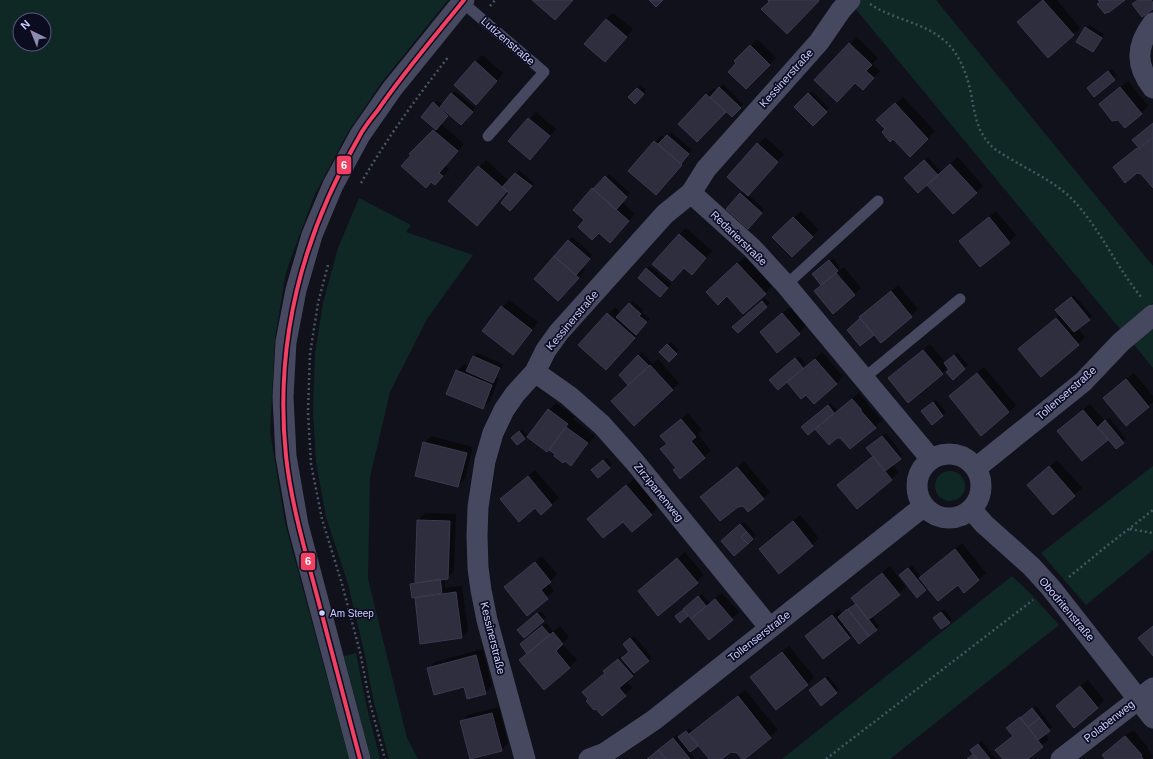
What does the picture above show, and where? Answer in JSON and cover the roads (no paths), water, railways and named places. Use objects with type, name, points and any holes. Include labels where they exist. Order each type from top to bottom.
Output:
[{"type":"street","name":"Lutizenstraße","points":[[360,759],[298,526],[286,456],[283,397],[286,342],[296,290],[312,235],[333,186],[360,135],[392,89],[463,1]]},
{"type":"street","name":"Kessinerstraße","points":[[525,759],[486,612],[478,568],[476,536],[478,508],[485,461],[493,434],[504,410],[515,394],[535,372],[546,350],[559,332],[665,214],[691,194],[706,169],[819,42],[841,10],[859,1]]},
{"type":"street","points":[[1153,23],[1142,40],[1140,49],[1142,71],[1153,88]]},
{"type":"street","name":"Redarierstraße","points":[[691,194],[752,248],[786,285],[931,460]]},
{"type":"street","name":"Tollenserstraße","points":[[976,468],[1083,382],[1121,342],[1149,308]]},
{"type":"street","name":"Zirzipanenweg","points":[[535,372],[570,396],[602,425],[634,461],[770,627]]},
{"type":"street","points":[[950,454],[969,460],[976,468],[980,476],[981,489],[977,502],[962,516],[952,518],[942,517],[932,513],[924,506],[919,497],[917,487],[919,476],[924,467],[931,460],[940,455],[950,454]]},
{"type":"street","name":"Tollenserstraße","points":[[589,759],[614,747],[654,720],[924,506]]},
{"type":"street","name":"Obodritenstraße","points":[[971,509],[984,524],[1031,566],[1146,693],[1153,718]]},
{"type":"street","name":"Polabenweg","points":[[1061,759],[1146,693]]},
{"type":"lane","name":"Lutizenstraße","points":[[463,1],[544,72],[488,136]]},
{"type":"lane","points":[[786,285],[878,201]]},
{"type":"lane","points":[[863,379],[960,299]]},
{"type":"place","name":"Am Steep","points":[[322,613]]}]
